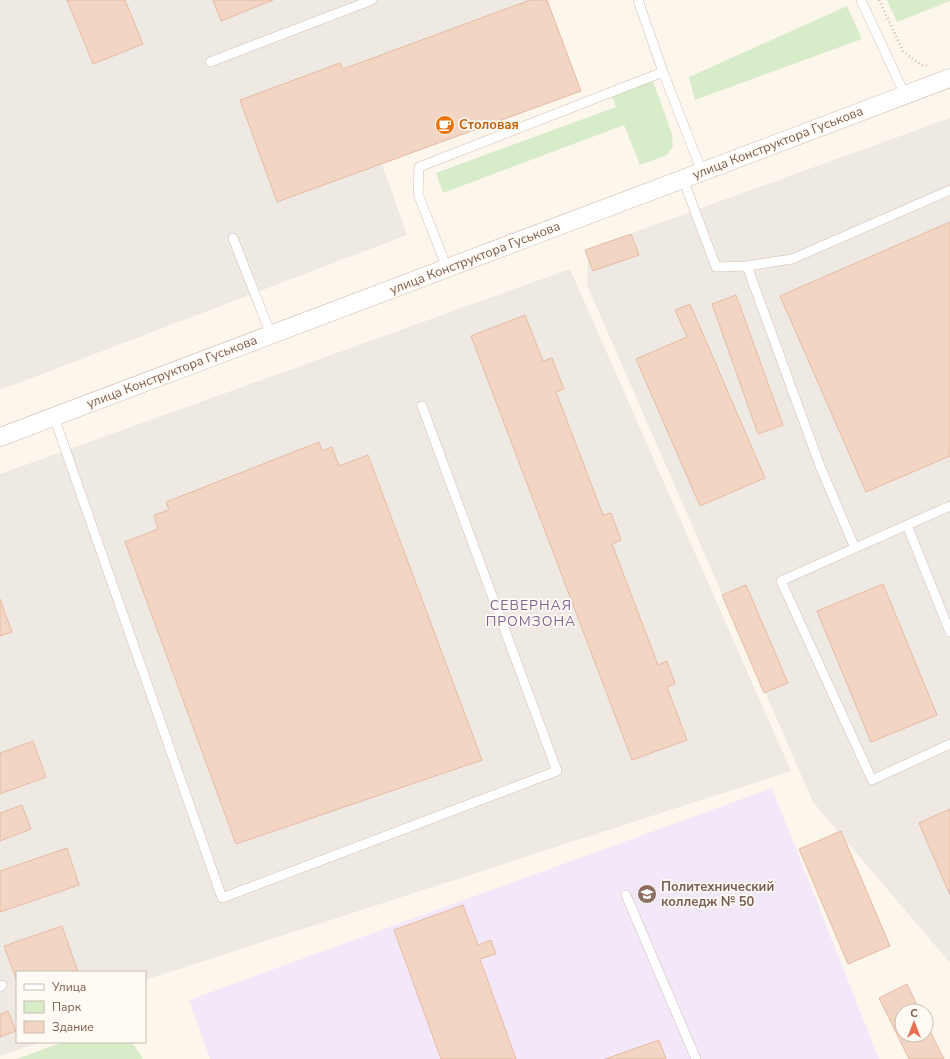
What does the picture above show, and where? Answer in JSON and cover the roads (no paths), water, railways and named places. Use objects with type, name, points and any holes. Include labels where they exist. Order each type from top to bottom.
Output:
[{"type":"street","name":"улица Конструктора Гуськова","points":[[0,437],[946,80]]},
{"type":"lane","points":[[210,62],[372,0]]},
{"type":"lane","points":[[638,0],[663,72],[702,172]]},
{"type":"lane","points":[[861,0],[906,95]]},
{"type":"lane","points":[[448,268],[418,194],[419,167],[663,72]]},
{"type":"lane","points":[[683,179],[716,267],[747,266],[792,259],[950,190]]},
{"type":"lane","points":[[233,238],[272,335]]},
{"type":"lane","points":[[747,266],[820,466],[855,548]]},
{"type":"lane","points":[[54,417],[222,898],[558,770],[422,406]]},
{"type":"lane","points":[[950,506],[781,581],[872,780],[950,744]]},
{"type":"lane","points":[[907,525],[950,632]]},
{"type":"lane","points":[[626,895],[696,1059]]},
{"type":"place","name":"Столовая","points":[[445,125]]},
{"type":"place","name":"Политехнический колледж № 50","points":[[647,894]]},
{"type":"district","name":"СЕВЕРНАЯ ПРОМЗОНА","points":[[531,614]]}]
